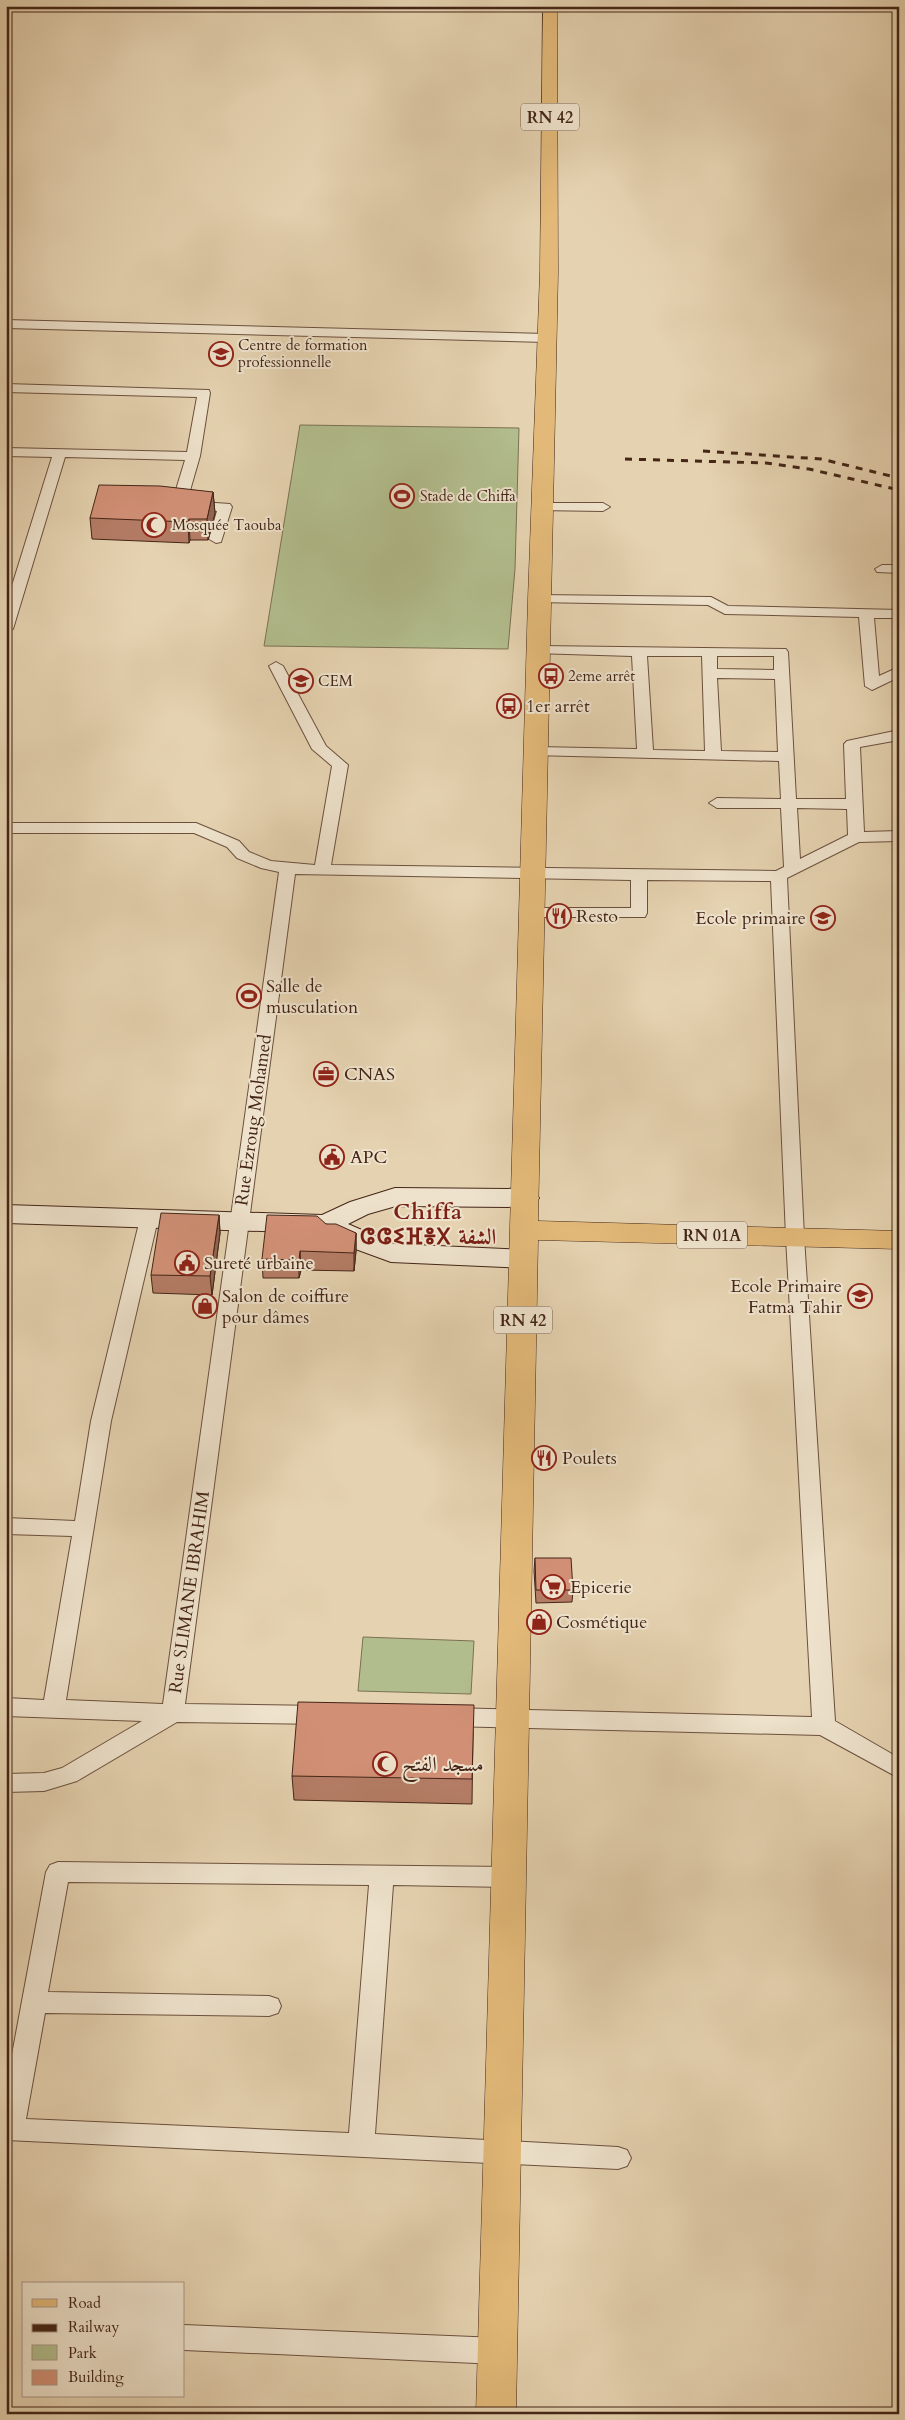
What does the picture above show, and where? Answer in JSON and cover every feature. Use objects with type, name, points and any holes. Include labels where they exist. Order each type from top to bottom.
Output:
[{"type":"main road","name":"RN 42","points":[[496,2414],[534,874],[546,338],[550,6]]},
{"type":"main road","points":[[7,1217],[326,1224],[359,1208],[394,1197],[526,1198]]},
{"type":"main road","points":[[326,1224],[359,1241],[391,1253],[524,1259]]},
{"type":"main road","name":"RN 01A","points":[[525,1230],[899,1240]]},
{"type":"street","points":[[6,324],[546,338]]},
{"type":"street","points":[[6,388],[204,393],[192,456],[179,504],[224,507],[216,539]]},
{"type":"street","points":[[6,452],[192,456]]},
{"type":"street","points":[[6,628],[60,453]]},
{"type":"street","points":[[542,507],[603,506]]},
{"type":"street","points":[[882,569],[899,569]]},
{"type":"street","points":[[539,599],[711,601],[725,610],[899,614]]},
{"type":"street","points":[[866,613],[872,686],[899,670]]},
{"type":"street","points":[[539,650],[781,652],[789,803],[786,872],[795,1236],[824,1726]]},
{"type":"street","points":[[639,651],[645,753]]},
{"type":"street","points":[[709,652],[713,756]]},
{"type":"street","points":[[276,666],[320,749],[340,765],[322,870]]},
{"type":"street","points":[[709,673],[782,675]]},
{"type":"street","points":[[856,837],[852,744],[899,735]]},
{"type":"street","points":[[536,752],[787,756]]},
{"type":"street","points":[[716,802],[854,804]]},
{"type":"street","points":[[6,828],[196,828],[233,844],[243,855],[267,865],[288,868],[639,875],[786,872],[856,837],[899,836]]},
{"type":"street","name":"Rue Ezroug Mohamed","points":[[239,1223],[288,868]]},
{"type":"street","points":[[532,912],[639,913],[639,875]]},
{"type":"street","points":[[54,1708],[101,1421],[149,1219]]},
{"type":"street","name":"Rue SLIMANE IBRAHIM","points":[[239,1223],[173,1713],[346,1716]]},
{"type":"street","points":[[6,1526],[84,1529]]},
{"type":"street","points":[[6,1708],[173,1713]]},
{"type":"street","points":[[6,1783],[44,1782],[69,1775],[173,1713]]},
{"type":"street","points":[[425,1717],[824,1726],[899,1769]]},
{"type":"street","points":[[509,1878],[58,1872],[8,2129],[503,2151],[618,2158]]},
{"type":"street","points":[[361,2146],[382,1876]]},
{"type":"street","points":[[34,2002],[270,2006]]},
{"type":"street","points":[[185,2337],[498,2351]]},
{"type":"green space","name":"Stade de Chiffa","points":[[300,425],[519,428],[515,569],[508,649],[264,646]]},
{"type":"green space","points":[[363,1637],[474,1641],[471,1694],[358,1691]]},
{"type":"building","points":[[99,485],[160,486],[213,492],[207,519],[189,519],[188,522],[90,518]]},
{"type":"building","name":"Sureté urbaine","points":[[161,1213],[219,1215],[210,1276],[151,1275]]},
{"type":"building","points":[[267,1215],[317,1216],[326,1224],[336,1224],[356,1233],[354,1253],[300,1251],[299,1260],[262,1259]]},
{"type":"building","points":[[535,1558],[571,1558],[573,1590],[536,1590]]},
{"type":"building","name":"مسجد الفتح","points":[[298,1702],[474,1705],[472,1779],[292,1776]]},
{"type":"railway","points":[[703,451],[821,459],[899,478]]},
{"type":"railway","points":[[625,459],[766,463],[809,469],[899,490]]},
{"type":"place","name":"Centre de formation professionnelle","points":[[221,354]]},
{"type":"place","name":"Stade de Chiffa","points":[[402,496]]},
{"type":"place","name":"Mosquée Taouba","points":[[154,525]]},
{"type":"place","name":"2eme arrêt","points":[[551,676]]},
{"type":"place","name":"CEM","points":[[301,681]]},
{"type":"place","name":"1er arrêt","points":[[509,706]]},
{"type":"place","name":"Resto","points":[[559,916]]},
{"type":"place","name":"Ecole primaire","points":[[823,918]]},
{"type":"place","name":"Salle de musculation","points":[[249,996]]},
{"type":"place","name":"CNAS","points":[[326,1074]]},
{"type":"place","name":"APC","points":[[332,1157]]},
{"type":"place","name":"Sureté urbaine","points":[[187,1263]]},
{"type":"place","name":"Ecole Primaire Fatma Tahir","points":[[860,1296]]},
{"type":"place","name":"Salon de coiffure pour dâmes","points":[[205,1306]]},
{"type":"place","name":"Poulets","points":[[544,1458]]},
{"type":"place","name":"Epicerie","points":[[553,1587]]},
{"type":"place","name":"Cosmétique","points":[[539,1622]]},
{"type":"place","name":"مسجد الفتح","points":[[385,1764]]},
{"type":"district","name":"Chiffa ⵛⵛⵉⴼⴻⵝ الشفة","points":[[428,1224]]}]
